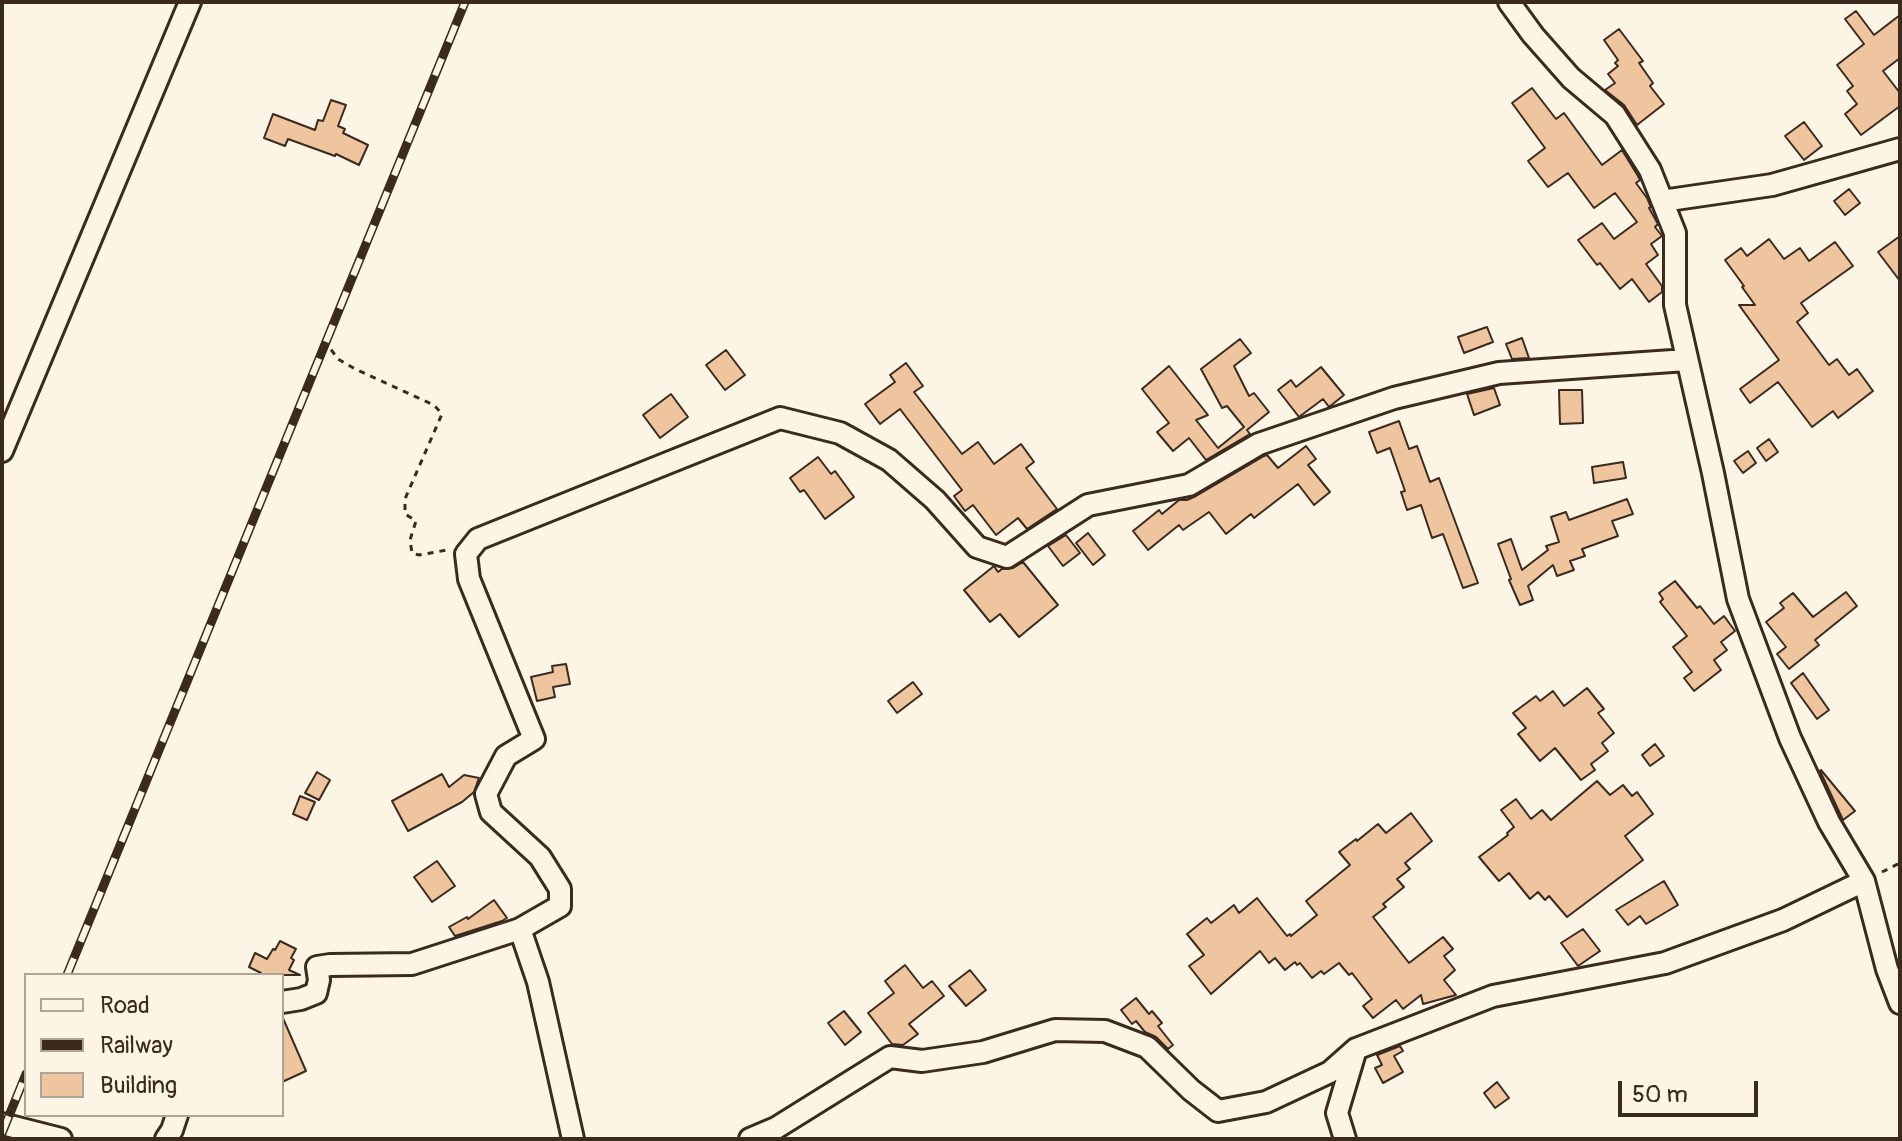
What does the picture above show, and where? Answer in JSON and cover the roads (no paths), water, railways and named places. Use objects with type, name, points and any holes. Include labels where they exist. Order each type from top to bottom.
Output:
[{"type":"street","points":[[2,451],[190,2]]},
{"type":"street","points":[[1509,2],[1571,78],[1615,115],[1650,170],[1675,233],[1675,305],[1738,599],[1790,738],[1829,822],[1864,881],[1887,969],[1900,1003]]},
{"type":"street","points":[[1662,201],[1772,185],[1900,149]]},
{"type":"street","points":[[284,1002],[316,993],[319,980],[317,967],[412,964],[520,929],[560,906],[560,889],[540,857],[491,812],[486,794],[506,756],[534,739],[469,579],[466,554],[478,539],[780,418],[840,433],[889,460],[935,500],[977,547],[1007,557],[1088,505],[1189,485],[1259,444],[1394,398],[1499,373],[1687,360]]},
{"type":"street","points":[[750,1139],[776,1128],[890,1057],[922,1061],[972,1054],[1055,1030],[1105,1031],[1147,1047],[1191,1090],[1218,1111],[1266,1102],[1330,1072],[1356,1049],[1493,996],[1665,963],[1783,920],[1864,881]]},
{"type":"street","points":[[520,929],[538,982],[573,1139]]},
{"type":"street","points":[[1345,1139],[1337,1113],[1356,1049]]},
{"type":"street","points":[[166,1139],[176,1117]]},
{"type":"street","points":[[2,1124],[61,1139]]},
{"type":"railway","points":[[68,973],[465,2]]},
{"type":"railway","points":[[2,1133],[24,1079]]}]
